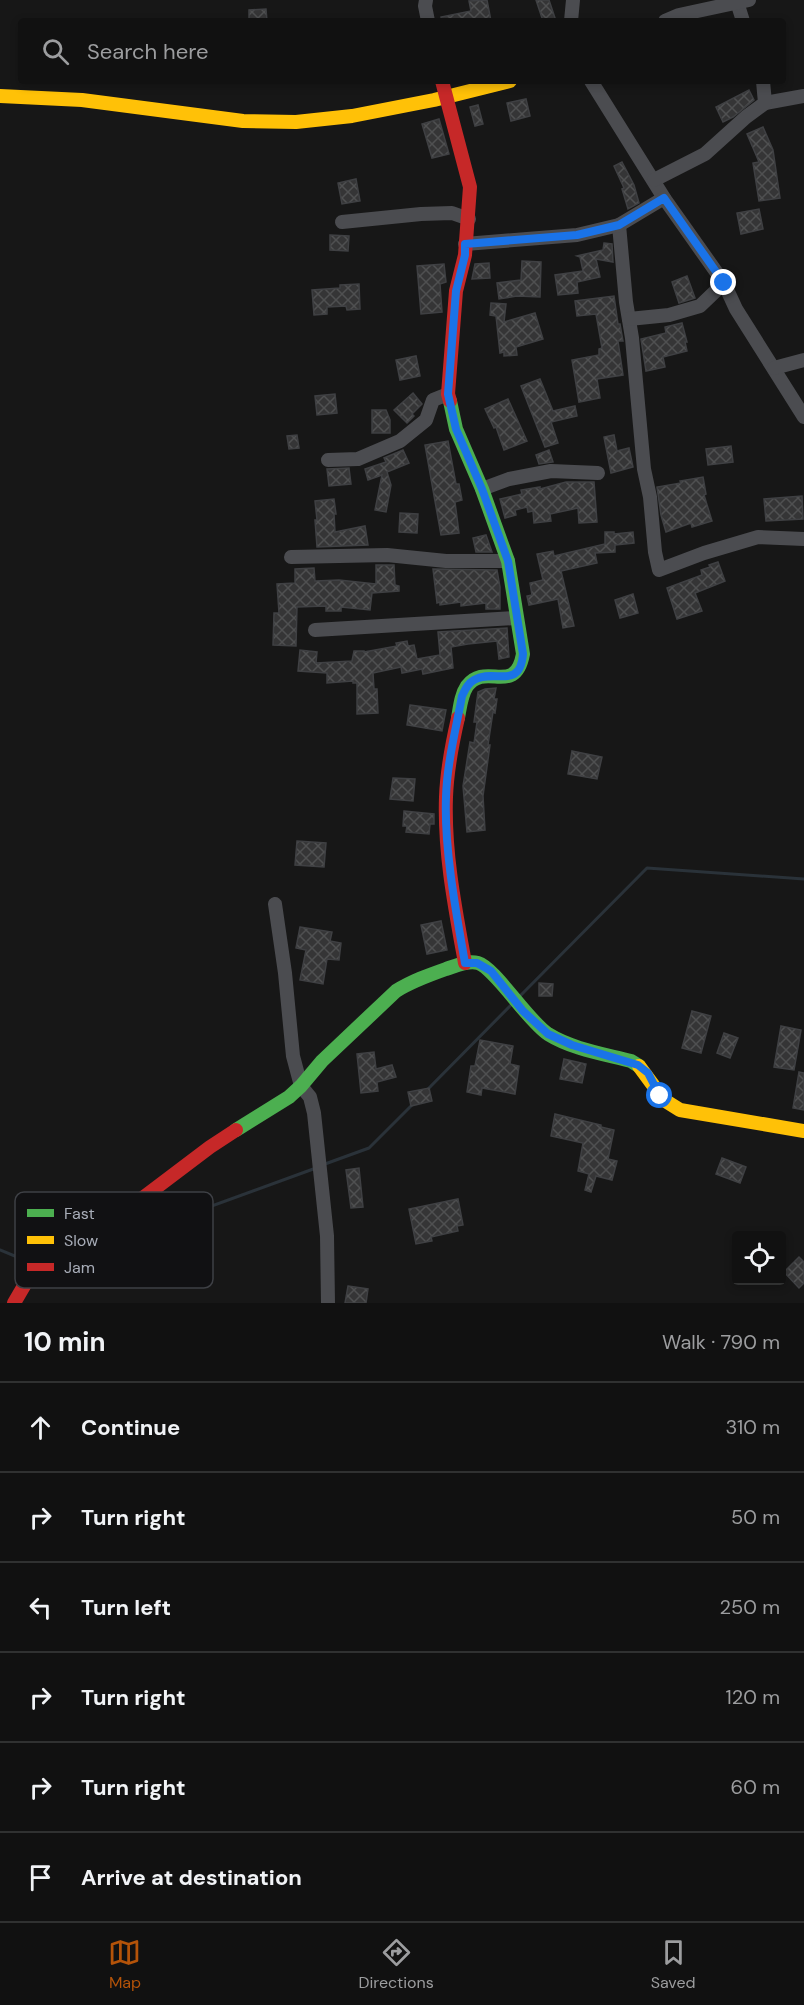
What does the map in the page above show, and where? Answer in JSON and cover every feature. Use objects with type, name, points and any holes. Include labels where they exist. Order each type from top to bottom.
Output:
[{"type":"street","points":[[426,0],[427,18]]},
{"type":"street","points":[[571,18],[573,0]]},
{"type":"street","points":[[672,18],[743,1],[743,18]]},
{"type":"street","points":[[443,84],[470,187],[465,255],[456,291],[448,394],[456,429],[482,489],[508,561],[523,654],[521,667],[514,675],[478,678],[468,685],[462,696],[448,771],[446,798],[448,840],[465,963]]},
{"type":"street","points":[[0,96],[34,96],[118,104],[227,120],[299,123],[334,119],[446,98],[501,84]]},
{"type":"street","points":[[593,84],[664,198],[724,283],[736,309],[804,417]]},
{"type":"street","points":[[763,84],[765,103]]},
{"type":"street","points":[[654,180],[705,154],[765,103],[804,96]]},
{"type":"street","points":[[465,244],[577,235],[619,225],[664,198]]},
{"type":"street","points":[[342,222],[452,213],[469,219]]},
{"type":"street","points":[[619,225],[644,469],[650,497],[659,570],[704,553],[758,537],[804,540]]},
{"type":"street","points":[[629,319],[669,315],[699,306],[724,283]]},
{"type":"street","points":[[774,368],[804,360]]},
{"type":"street","points":[[328,460],[358,459],[400,441],[426,420],[434,400],[448,394]]},
{"type":"street","points":[[482,489],[509,479],[551,471],[598,473]]},
{"type":"street","points":[[291,557],[387,555],[446,561],[508,561]]},
{"type":"street","points":[[315,630],[516,618]]},
{"type":"street","points":[[275,904],[285,973],[293,1056],[301,1086],[313,1104],[327,1236],[328,1303]]},
{"type":"street","points":[[150,1192],[210,1147],[289,1097],[322,1062],[396,992],[409,983],[465,963],[477,963],[491,971],[523,1011],[548,1034],[572,1045],[638,1065],[648,1073],[660,1096],[677,1109],[804,1131]]},
{"type":"street","points":[[14,1303],[23,1288]]},
{"type":"building","points":[[487,0],[490,18],[441,18],[471,11],[469,1]]},
{"type":"building","points":[[536,0],[549,0],[555,18],[542,18]]},
{"type":"building","points":[[266,9],[267,18],[249,18],[249,10]]},
{"type":"building","points":[[749,90],[754,100],[723,122],[716,107]]},
{"type":"building","points":[[526,99],[530,116],[511,121],[507,103]]},
{"type":"building","points":[[478,105],[483,124],[475,126],[470,107]]},
{"type":"building","points":[[439,119],[449,154],[432,158],[422,124]]},
{"type":"building","points":[[763,127],[773,150],[780,198],[759,201],[753,163],[759,162],[747,134]]},
{"type":"building","points":[[622,162],[634,185],[639,203],[628,209],[622,189],[624,188],[614,166]]},
{"type":"building","points":[[356,179],[360,201],[342,204],[338,183]]},
{"type":"building","points":[[759,209],[763,229],[741,234],[737,213]]},
{"type":"building","points":[[330,235],[349,236],[348,251],[330,250]]},
{"type":"building","points":[[604,243],[612,244],[613,262],[596,259],[600,277],[577,282],[578,293],[558,295],[555,275],[583,271],[580,257],[577,256],[603,250]]},
{"type":"building","points":[[522,261],[541,262],[540,297],[517,296],[499,299],[497,283],[521,280]]},
{"type":"building","points":[[489,263],[490,278],[472,279],[475,264]]},
{"type":"building","points":[[444,264],[446,282],[440,284],[442,312],[421,314],[417,266]]},
{"type":"building","points":[[687,276],[695,298],[679,303],[672,282]]},
{"type":"building","points":[[359,284],[360,309],[347,310],[346,306],[327,307],[327,314],[314,315],[312,290]]},
{"type":"building","points":[[614,296],[623,341],[618,341],[623,375],[597,379],[600,398],[579,402],[572,360],[599,355],[599,349],[602,348],[596,314],[577,316],[575,301]]},
{"type":"building","points":[[491,303],[506,304],[504,322],[535,313],[543,339],[516,347],[517,355],[504,356],[504,352],[500,353],[496,316],[490,315]]},
{"type":"building","points":[[682,323],[687,351],[663,357],[665,367],[646,371],[641,339],[666,333],[665,327]]},
{"type":"building","points":[[416,356],[420,376],[400,380],[396,360]]},
{"type":"building","points":[[540,379],[553,411],[575,406],[577,416],[551,422],[558,443],[545,447],[521,386]]},
{"type":"building","points":[[413,393],[422,404],[407,423],[394,410]]},
{"type":"building","points":[[335,394],[337,413],[317,415],[315,396]]},
{"type":"building","points":[[508,399],[527,441],[504,450],[496,427],[494,428],[485,409]]},
{"type":"building","points":[[372,410],[386,410],[390,420],[390,433],[372,433]]},
{"type":"building","points":[[297,435],[299,448],[289,449],[287,436]]},
{"type":"building","points":[[614,435],[617,451],[629,448],[633,467],[611,473],[604,437]]},
{"type":"building","points":[[448,441],[456,484],[459,484],[462,500],[455,502],[459,533],[441,535],[425,445]]},
{"type":"building","points":[[731,446],[733,462],[708,465],[706,449]]},
{"type":"building","points":[[403,450],[409,463],[387,472],[391,485],[386,512],[375,510],[382,475],[368,480],[365,469],[386,462],[384,458]]},
{"type":"building","points":[[549,450],[553,462],[539,464],[536,455]]},
{"type":"building","points":[[349,468],[351,484],[329,486],[327,469]]},
{"type":"building","points":[[703,477],[706,494],[704,495],[712,521],[692,527],[691,523],[666,532],[657,487]]},
{"type":"building","points":[[566,482],[594,482],[597,522],[579,523],[578,508],[550,514],[551,521],[534,523],[533,511],[528,512],[527,507],[515,510],[516,515],[505,518],[500,499],[522,494],[521,490],[540,487],[540,489]]},
{"type":"building","points":[[802,496],[803,519],[766,521],[764,499]]},
{"type":"building","points":[[334,499],[335,532],[365,526],[368,545],[317,547],[315,501]]},
{"type":"building","points":[[400,513],[418,514],[417,533],[399,532]]},
{"type":"building","points":[[605,532],[614,532],[614,534],[633,532],[634,543],[615,545],[615,552],[595,553],[597,563],[561,571],[574,626],[563,628],[558,599],[529,605],[527,596],[532,595],[530,583],[543,580],[537,554],[553,551],[554,556],[605,544]]},
{"type":"building","points":[[486,535],[492,552],[476,552],[473,538]]},
{"type":"building","points":[[718,562],[725,581],[695,593],[702,611],[677,619],[667,588],[702,575],[701,570]]},
{"type":"building","points":[[376,565],[394,565],[395,585],[399,586],[399,591],[372,593],[370,610],[341,607],[341,611],[326,611],[326,606],[297,607],[296,646],[273,645],[274,613],[279,613],[277,584],[295,583],[295,569],[314,568],[315,581],[339,580],[376,584]]},
{"type":"building","points":[[433,569],[497,570],[500,609],[486,609],[486,603],[461,606],[461,602],[440,605],[440,602],[437,603]]},
{"type":"building","points":[[633,594],[638,613],[620,618],[615,600]]},
{"type":"building","points":[[507,628],[509,657],[499,659],[497,641],[468,644],[451,647],[453,668],[423,674],[422,669],[402,673],[401,667],[373,673],[374,689],[377,689],[378,713],[357,714],[357,683],[353,681],[327,683],[327,673],[298,671],[300,650],[317,652],[316,663],[352,661],[354,651],[364,652],[397,646],[396,643],[407,641],[408,646],[414,645],[417,659],[440,655],[438,632]]},
{"type":"building","points":[[496,688],[494,699],[497,699],[488,745],[490,745],[483,796],[485,830],[467,832],[463,786],[470,742],[474,743],[478,692]]},
{"type":"building","points":[[410,705],[446,710],[442,731],[407,725]]},
{"type":"building","points":[[572,751],[602,757],[597,779],[568,774]]},
{"type":"building","points":[[393,778],[415,779],[413,801],[390,799]]},
{"type":"building","points":[[404,811],[434,814],[434,824],[430,824],[429,834],[406,832],[407,826],[403,826]]},
{"type":"building","points":[[297,841],[326,843],[324,867],[295,865]]},
{"type":"building","points":[[441,921],[447,950],[427,954],[421,925]]},
{"type":"building","points":[[300,927],[332,932],[330,941],[341,943],[339,960],[327,959],[323,984],[300,980],[306,950],[296,948]]},
{"type":"building","points":[[539,983],[553,984],[552,996],[539,996]]},
{"type":"building","points":[[692,1011],[711,1016],[701,1053],[682,1048]]},
{"type":"building","points":[[781,1026],[801,1030],[794,1070],[774,1067]]},
{"type":"building","points":[[724,1033],[738,1038],[730,1058],[717,1053]]},
{"type":"building","points":[[480,1040],[513,1046],[510,1064],[519,1066],[515,1094],[482,1088],[481,1095],[467,1092],[471,1066],[475,1066]]},
{"type":"building","points":[[374,1052],[376,1069],[392,1065],[396,1077],[377,1082],[378,1091],[361,1093],[357,1054]]},
{"type":"building","points":[[564,1059],[586,1064],[582,1083],[560,1079]]},
{"type":"building","points":[[799,1072],[804,1073],[804,1110],[793,1108]]},
{"type":"building","points":[[429,1088],[432,1101],[411,1106],[408,1092]]},
{"type":"building","points":[[555,1114],[614,1130],[608,1159],[617,1161],[612,1180],[596,1176],[591,1192],[585,1190],[589,1174],[578,1171],[583,1143],[551,1136]]},
{"type":"building","points":[[722,1158],[746,1167],[740,1183],[716,1174]]},
{"type":"building","points":[[359,1168],[363,1207],[351,1208],[346,1170]]},
{"type":"building","points":[[458,1199],[463,1225],[457,1226],[458,1231],[431,1237],[432,1241],[416,1244],[409,1209]]},
{"type":"building","points":[[799,1257],[804,1262],[804,1283],[799,1288],[786,1274],[786,1270]]},
{"type":"building","points":[[348,1286],[368,1289],[366,1303],[345,1303]]},
{"type":"waterway","points":[[520,996],[647,868],[804,879]]},
{"type":"waterway","points":[[427,1090],[511,1005]]},
{"type":"waterway","points":[[325,1164],[369,1148],[414,1103]]},
{"type":"waterway","points":[[213,1205],[316,1168]]},
{"type":"waterway","points":[[0,1250],[15,1256]]},
{"type":"traffic: fast","points":[[450,401],[456,429],[482,489],[508,561],[523,654],[514,674],[483,676],[467,686],[462,697],[458,718]]},
{"type":"traffic: fast","points":[[236,1130],[289,1097],[322,1061],[396,991],[421,978],[466,963],[474,962],[485,967],[548,1034],[578,1047],[631,1061],[639,1066]]},
{"type":"traffic: slow","points":[[0,96],[82,100],[243,121],[296,122],[352,116],[434,100],[498,84]]},
{"type":"traffic: slow","points":[[639,1066],[664,1100],[680,1110],[804,1131]]},
{"type":"traffic: jam","points":[[443,84],[470,187],[465,255],[456,291],[448,394],[450,401]]},
{"type":"traffic: jam","points":[[458,718],[449,767],[446,818],[451,880],[465,963]]},
{"type":"traffic: jam","points":[[150,1192],[236,1130]]},
{"type":"traffic: jam","points":[[14,1303],[23,1288]]},
{"type":"route","points":[[660,1096],[648,1073],[638,1065],[572,1045],[548,1034],[523,1011],[491,971],[477,963],[465,963],[448,840],[446,798],[448,771],[462,696],[468,685],[478,678],[514,675],[521,667],[523,654],[508,561],[482,489],[456,429],[448,394],[449,368],[456,291],[465,255],[465,244],[577,235],[619,225],[664,198],[724,283]]}]
